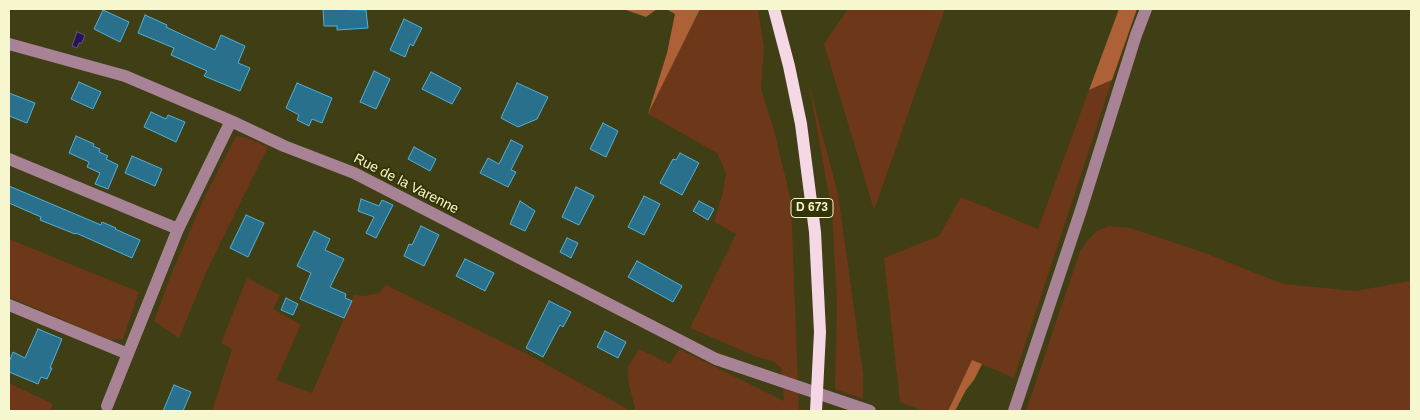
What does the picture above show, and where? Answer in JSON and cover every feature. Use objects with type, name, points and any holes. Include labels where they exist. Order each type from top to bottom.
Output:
[{"type":"main road","name":"D 673","points":[[774,9],[789,66],[801,124],[815,232],[820,332],[816,411]]},
{"type":"street","points":[[1014,411],[1146,9]]},
{"type":"street","name":"Rue de la Varenne","points":[[9,44],[125,76],[231,121],[284,146],[354,174],[716,359],[870,411]]},
{"type":"street","points":[[107,406],[178,229],[231,121]]},
{"type":"street","points":[[9,159],[178,229]]},
{"type":"street","points":[[9,305],[128,354]]},
{"type":"shaded area","points":[[623,9],[657,9],[646,17]]},
{"type":"shaded area","points":[[666,9],[700,9],[648,114],[667,53],[675,14]]},
{"type":"shaded area","points":[[700,9],[758,9],[764,47],[761,89],[774,130],[791,201],[799,411],[633,411],[635,408],[628,381],[628,367],[639,349],[670,364],[679,349],[784,401],[781,368],[773,361],[757,357],[690,328],[736,234],[714,222],[723,192],[726,173],[717,153],[648,114]]},
{"type":"shaded area","points":[[848,9],[945,9],[874,210],[824,44]]},
{"type":"shaded area","points":[[1119,9],[1137,9],[1112,80],[1089,90]]},
{"type":"shaded area","points":[[77,32],[85,35],[82,43],[79,43],[77,48],[72,46]]},
{"type":"shaded area","points":[[1112,80],[1014,378],[972,360],[948,411],[924,411],[900,402],[884,258],[939,236],[961,197],[1038,229],[1089,90]]},
{"type":"shaded area","points":[[809,84],[838,194],[863,373],[863,399],[835,389],[837,303],[832,212]]},
{"type":"shaded area","points":[[236,136],[247,138],[268,147],[207,270],[179,338],[154,321],[169,280],[204,198]]},
{"type":"shaded area","points":[[1109,226],[1130,228],[1205,253],[1283,284],[1355,291],[1411,281],[1411,411],[1026,411],[1080,251],[1097,231]]},
{"type":"shaded area","points":[[9,239],[139,292],[123,339],[110,340],[9,297]]},
{"type":"shaded area","points":[[247,278],[280,295],[273,309],[301,325],[276,380],[312,393],[354,295],[364,296],[379,293],[386,285],[529,355],[631,411],[212,411],[232,349],[221,343]]},
{"type":"shaded area","points":[[972,360],[982,364],[955,411],[948,411]]},
{"type":"shaded area","points":[[9,383],[53,404],[50,411],[9,411]]},
{"type":"building","points":[[323,9],[366,10],[368,28],[337,30],[337,26],[324,26]]},
{"type":"building","points":[[103,10],[129,22],[120,42],[94,29]]},
{"type":"building","points":[[145,15],[215,50],[221,35],[245,46],[238,63],[250,68],[240,91],[204,76],[207,71],[171,55],[174,48],[138,33]]},
{"type":"building","points":[[404,19],[422,28],[413,46],[410,44],[405,57],[390,50]]},
{"type":"building","points":[[374,71],[390,79],[376,109],[360,102]]},
{"type":"building","points":[[431,72],[461,88],[452,104],[422,89]]},
{"type":"building","points":[[79,82],[101,92],[93,109],[71,99]]},
{"type":"building","points":[[297,83],[332,98],[322,123],[312,119],[309,126],[297,120],[299,115],[286,108]]},
{"type":"building","points":[[517,83],[548,97],[537,119],[518,127],[501,118]]},
{"type":"building","points":[[9,93],[35,103],[27,123],[9,116]]},
{"type":"building","points":[[151,112],[166,119],[168,115],[185,122],[176,142],[144,127]]},
{"type":"building","points":[[603,123],[618,131],[606,157],[590,149]]},
{"type":"building","points":[[76,136],[94,144],[93,146],[100,149],[99,152],[108,156],[106,159],[118,165],[108,189],[95,184],[100,173],[87,167],[89,162],[69,153]]},
{"type":"building","points":[[511,140],[523,146],[511,170],[516,172],[508,187],[480,173],[488,158],[499,164]]},
{"type":"building","points":[[414,147],[436,159],[430,171],[408,159]]},
{"type":"building","points":[[680,153],[699,163],[682,195],[660,183],[673,159],[676,160]]},
{"type":"building","points":[[132,156],[162,169],[155,186],[125,173]]},
{"type":"building","points":[[9,186],[101,225],[102,222],[140,240],[132,258],[76,233],[40,220],[41,217],[9,203]]},
{"type":"building","points":[[576,187],[594,196],[579,225],[562,217]]},
{"type":"building","points":[[644,196],[660,204],[644,235],[628,227]]},
{"type":"building","points":[[361,199],[379,206],[382,200],[393,205],[376,238],[366,233],[374,217],[358,211]]},
{"type":"building","points":[[520,201],[535,211],[525,231],[510,224]]},
{"type":"building","points":[[699,201],[714,209],[708,220],[693,211]]},
{"type":"building","points":[[246,215],[264,223],[248,257],[230,248]]},
{"type":"building","points":[[421,226],[439,235],[424,266],[404,256],[409,244],[412,245]]},
{"type":"building","points":[[314,231],[330,239],[325,250],[344,259],[330,287],[346,294],[345,298],[352,301],[344,318],[300,299],[311,273],[297,266]]},
{"type":"building","points":[[567,238],[578,243],[571,258],[560,252]]},
{"type":"building","points":[[465,259],[494,273],[485,291],[456,276]]},
{"type":"building","points":[[637,261],[682,286],[673,302],[628,277]]},
{"type":"building","points":[[286,298],[298,304],[293,315],[281,310]]},
{"type":"building","points":[[549,301],[571,312],[563,327],[560,325],[543,357],[526,348]]},
{"type":"building","points":[[38,329],[62,339],[47,379],[41,377],[38,384],[9,372],[9,362],[13,352],[25,358]]},
{"type":"building","points":[[605,331],[626,342],[618,358],[597,347]]},
{"type":"building","points":[[174,385],[191,392],[183,411],[163,411]]}]
